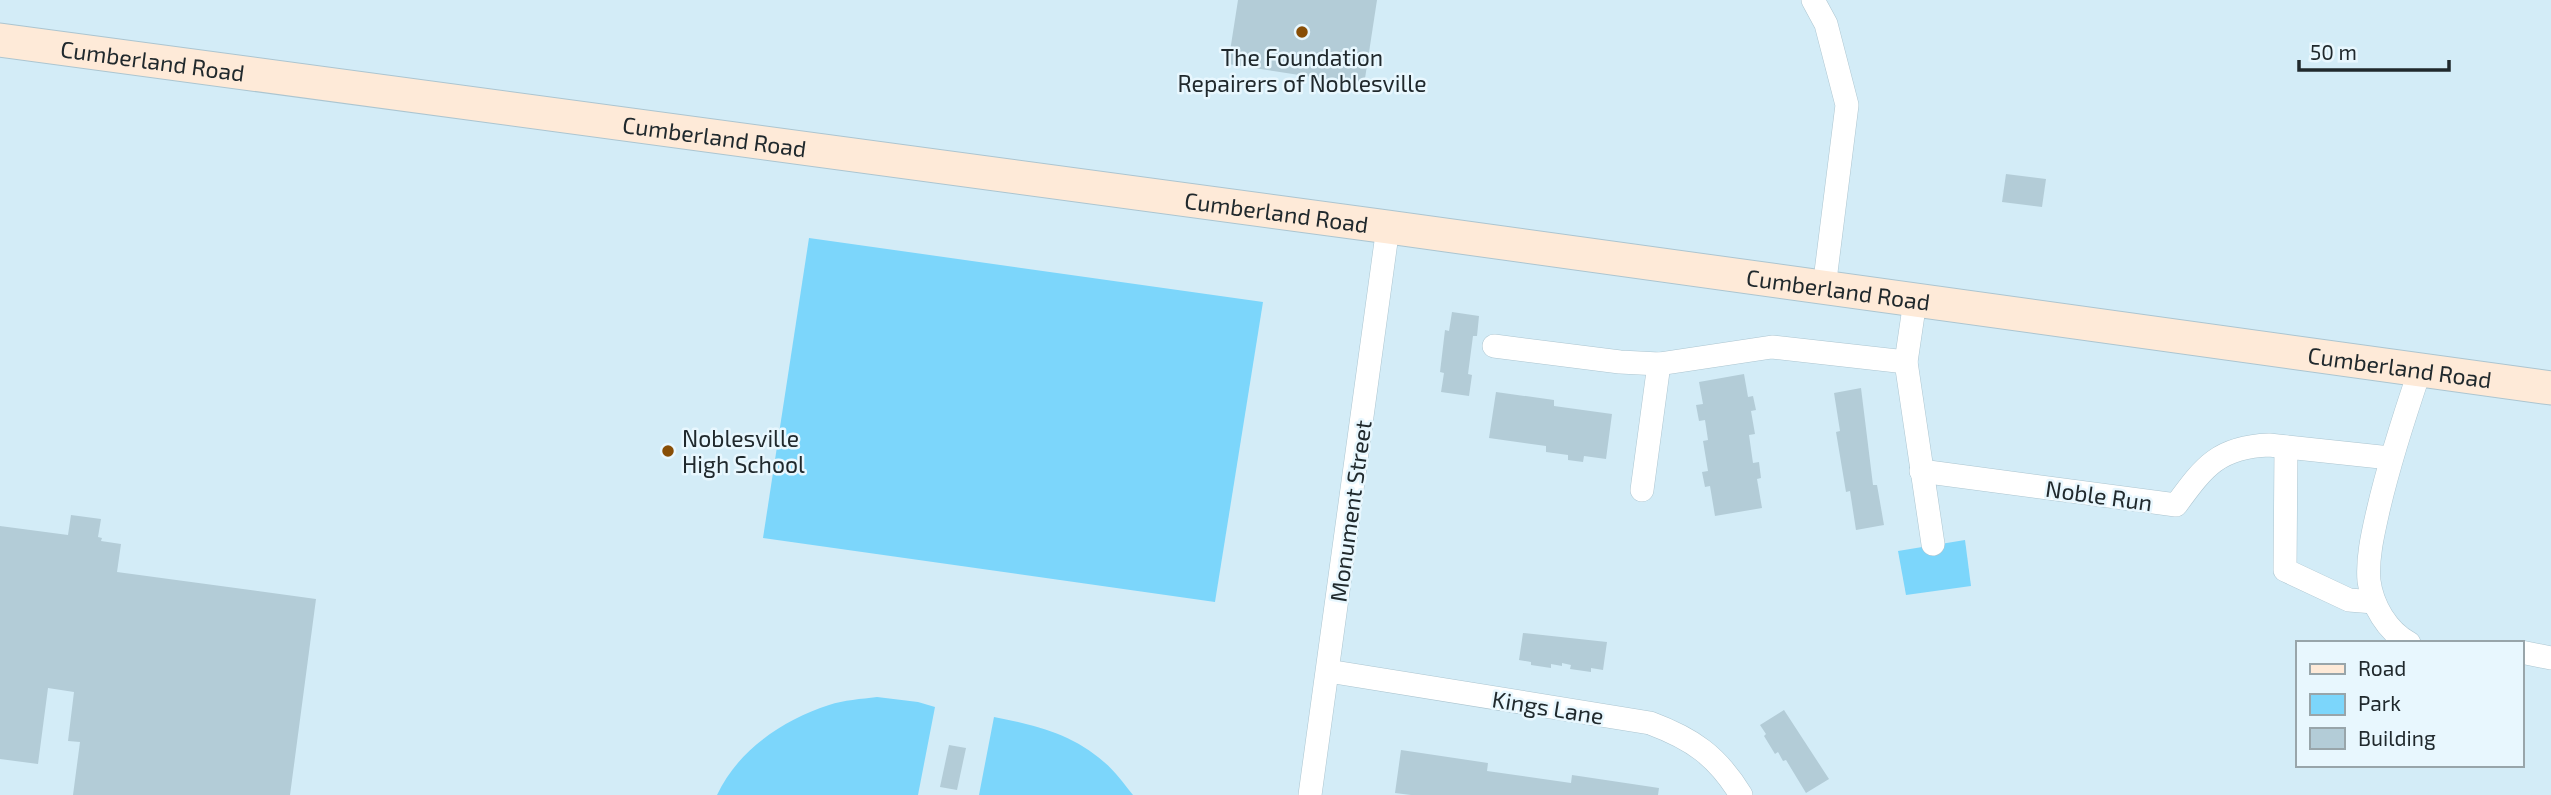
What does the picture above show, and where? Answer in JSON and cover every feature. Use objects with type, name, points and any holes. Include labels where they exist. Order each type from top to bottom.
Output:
[{"type":"street","points":[[1813,0],[1826,24],[1847,105],[1824,288]]},
{"type":"street","name":"Cumberland Road","points":[[0,40],[1388,227],[2551,388]]},
{"type":"street","name":"Monument Street","points":[[1310,795],[1388,227]]},
{"type":"street","points":[[1915,301],[1906,362],[1933,544]]},
{"type":"street","points":[[1494,346],[1620,362],[1659,364],[1772,347],[1906,362]]},
{"type":"street","points":[[1642,490],[1659,364]]},
{"type":"street","points":[[2407,641],[2391,628],[2374,602],[2369,581],[2370,557],[2390,458],[2420,370]]},
{"type":"street","name":"Noble Run","points":[[1921,471],[2176,505],[2209,463],[2220,456],[2252,446],[2286,447]]},
{"type":"street","points":[[2374,602],[2349,600],[2285,570],[2286,447],[2390,458]]},
{"type":"street","points":[[2523,652],[2551,658]]},
{"type":"street","name":"Kings Lane","points":[[1328,671],[1650,723],[1692,741],[1716,760],[1741,795]]},
{"type":"green space","points":[[809,238],[1263,302],[1215,602],[763,538]]},
{"type":"green space","points":[[1965,540],[1971,586],[1906,595],[1898,551]]},
{"type":"green space","points":[[877,697],[935,707],[918,795],[717,795],[737,764],[779,728],[829,705]]},
{"type":"green space","points":[[994,717],[1038,727],[1079,744],[1108,766],[1133,795],[979,795]]},
{"type":"building","name":"The Foundation Repairers of Noblesville","points":[[1238,0],[1377,0],[1364,85],[1228,64]]},
{"type":"building","points":[[2006,174],[2046,179],[2042,207],[2002,202]]},
{"type":"building","points":[[1452,312],[1479,316],[1477,336],[1473,336],[1468,374],[1472,375],[1469,396],[1441,392],[1444,373],[1440,372],[1445,330],[1449,331]]},
{"type":"building","points":[[1744,374],[1748,397],[1753,396],[1756,410],[1751,411],[1755,434],[1749,435],[1753,463],[1759,462],[1761,478],[1757,479],[1762,508],[1715,516],[1710,486],[1705,487],[1702,472],[1708,471],[1703,441],[1708,440],[1705,420],[1699,421],[1696,405],[1703,404],[1699,382]]},
{"type":"building","points":[[1861,388],[1873,485],[1877,485],[1884,525],[1856,530],[1850,491],[1846,492],[1836,432],[1840,431],[1834,393]]},
{"type":"building","points":[[1496,392],[1554,400],[1554,406],[1612,414],[1606,459],[1584,456],[1583,462],[1568,460],[1568,455],[1546,452],[1546,446],[1489,438]]},
{"type":"building","points":[[71,515],[101,519],[98,537],[102,538],[101,541],[121,544],[117,572],[316,599],[290,795],[73,795],[80,742],[68,741],[74,692],[48,688],[38,764],[0,759],[0,526],[68,535]]},
{"type":"building","points":[[1523,633],[1607,642],[1603,670],[1591,668],[1591,672],[1570,669],[1571,665],[1562,663],[1562,666],[1551,664],[1551,668],[1519,660]]},
{"type":"building","points":[[1784,710],[1829,779],[1806,793],[1786,760],[1783,761],[1778,752],[1775,754],[1760,725]]},
{"type":"building","points":[[949,745],[966,748],[957,790],[940,787]]},
{"type":"building","points":[[1401,750],[1488,763],[1487,771],[1571,783],[1572,775],[1659,788],[1658,795],[1395,793]]},
{"type":"place","name":"The Foundation Repairers of Noblesville","points":[[1302,32]]},
{"type":"place","name":"Noblesville High School","points":[[668,451]]}]
